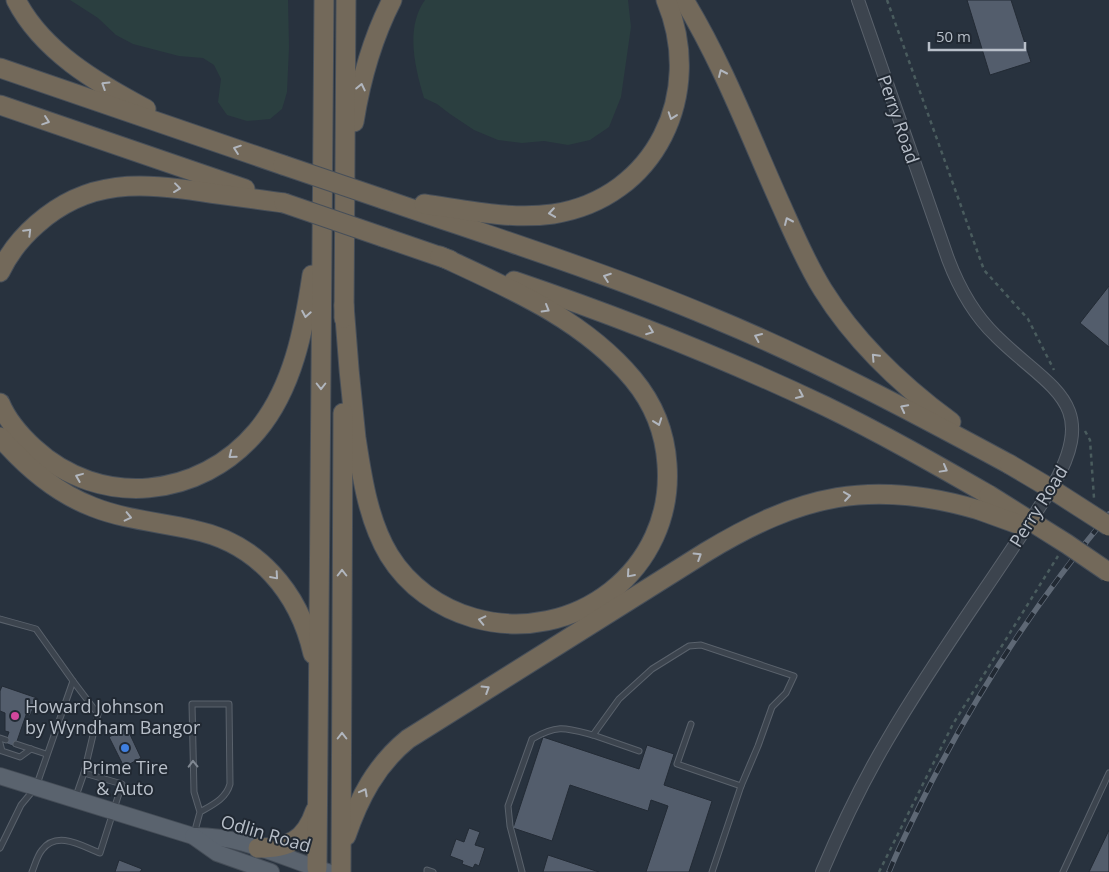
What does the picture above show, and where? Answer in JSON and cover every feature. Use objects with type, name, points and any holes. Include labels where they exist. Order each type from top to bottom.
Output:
[{"type":"highway","points":[[16,0],[42,36],[89,75],[143,107],[210,140]]},
{"type":"highway","points":[[315,0],[323,94]]},
{"type":"highway","points":[[320,871],[318,800],[324,0]]},
{"type":"highway","points":[[341,863],[346,0]]},
{"type":"highway","points":[[345,205],[351,142],[361,84],[370,50],[392,0]]},
{"type":"highway","points":[[383,199],[531,216],[574,209],[610,193],[632,176],[650,157],[664,134],[674,109],[680,81],[680,52],[674,22],[666,0]]},
{"type":"highway","points":[[684,0],[713,53],[806,260],[832,304],[865,345],[899,380],[946,419],[1009,464]]},
{"type":"highway","points":[[0,68],[575,265],[727,324],[798,355],[875,393],[1009,464],[1109,526]]},
{"type":"highway","points":[[0,105],[604,314],[742,368],[867,428],[984,502],[1109,572]]},
{"type":"highway","points":[[0,272],[16,246],[44,218],[66,203],[96,191],[124,186],[153,186],[284,203]]},
{"type":"highway","points":[[0,403],[20,433],[42,456],[69,473],[97,484],[126,488],[156,488],[200,475],[225,461],[238,451],[259,429],[277,399],[291,368],[305,321],[322,197]]},
{"type":"highway","points":[[344,305],[352,400],[363,478],[376,529],[398,569],[419,590],[432,599],[457,612],[482,620],[507,624],[533,623],[560,618],[585,608],[608,594],[626,579],[647,551],[658,529],[665,506],[668,472],[665,447],[655,415],[635,381],[611,355],[583,332],[534,302],[440,256]]},
{"type":"highway","points":[[0,437],[36,474],[83,503],[123,516],[206,533],[233,543],[250,553],[273,574],[294,603],[304,623],[319,688]]},
{"type":"highway","points":[[341,863],[351,821],[366,788],[385,761],[408,739],[750,526],[782,512],[807,504],[830,498],[862,494],[912,495],[940,500],[984,502]]},
{"type":"highway","points":[[258,848],[282,846],[297,839],[308,827],[318,800]]},
{"type":"main road","name":"Odlin Road","points":[[0,776],[193,836],[224,838],[258,848],[320,871]]},
{"type":"main road","name":"Odlin Road","points":[[193,836],[217,853],[271,872]]},
{"type":"main road","points":[[217,853],[237,872]]},
{"type":"street","name":"Perry Road","points":[[822,872],[859,792],[887,739],[1054,484],[1067,459],[1073,431],[1068,409],[1057,391],[995,336],[979,318],[964,296],[948,259],[858,0]]},
{"type":"lane","points":[[0,619],[36,629],[98,714],[84,773],[75,800]]},
{"type":"lane","points":[[593,736],[619,699],[652,669],[689,646],[701,645],[794,676],[786,693],[772,707],[741,786],[712,872]]},
{"type":"lane","points":[[0,848],[21,804],[36,787],[73,681]]},
{"type":"lane","points":[[193,836],[200,812],[194,792],[192,704],[230,704],[230,784],[228,792],[200,812]]},
{"type":"lane","points":[[691,724],[677,764],[741,786]]},
{"type":"lane","points":[[522,872],[510,826],[508,806],[532,739],[542,733],[563,728],[639,751]]},
{"type":"lane","points":[[0,743],[2,751],[20,757],[31,749]]},
{"type":"lane","points":[[16,744],[46,754]]},
{"type":"lane","points":[[32,872],[42,850],[53,841],[65,840],[100,853],[122,784],[84,773]]},
{"type":"lane","points":[[1063,872],[1109,773]]},
{"type":"lane","points":[[427,872],[427,870],[433,872]]},
{"type":"green space","points":[[70,0],[288,0],[289,47],[287,92],[282,109],[270,119],[247,121],[227,115],[218,102],[221,79],[214,65],[203,58],[179,56],[133,44],[116,35],[98,18]]},
{"type":"green space","points":[[425,0],[628,0],[631,27],[621,97],[609,127],[590,140],[568,145],[544,141],[522,143],[498,140],[474,130],[437,104],[424,98],[415,61],[414,35],[415,23]]},
{"type":"building","points":[[967,0],[1011,0],[1031,62],[990,75]]},
{"type":"building","points":[[1109,286],[1109,347],[1080,323]]},
{"type":"building","name":"Howard Johnson by Wyndham Bangor","points":[[2,686],[37,698],[30,716],[26,715],[15,747],[5,743],[9,732],[5,731],[5,713],[0,711],[0,691]]},
{"type":"building","name":"Prime Tire & Auto","points":[[127,728],[141,758],[124,767],[109,737]]},
{"type":"building","points":[[543,737],[639,769],[647,745],[674,754],[664,785],[712,801],[689,872],[646,872],[668,806],[651,800],[648,811],[570,785],[552,841],[513,828]]},
{"type":"building","points":[[469,828],[480,832],[475,845],[485,848],[479,866],[475,864],[473,868],[462,864],[463,861],[450,856],[456,839],[464,842]]},
{"type":"building","points":[[1109,830],[1109,872],[1089,872]]},
{"type":"building","points":[[548,855],[599,872],[543,872]]},
{"type":"building","points":[[119,860],[142,869],[140,872],[115,872]]},
{"type":"railway","points":[[889,872],[941,764],[983,689],[1030,617],[1109,514]]},
{"type":"place","name":"Howard Johnson by Wyndham Bangor","points":[[15,716]]},
{"type":"place","name":"Prime Tire & Auto","points":[[125,748]]}]
